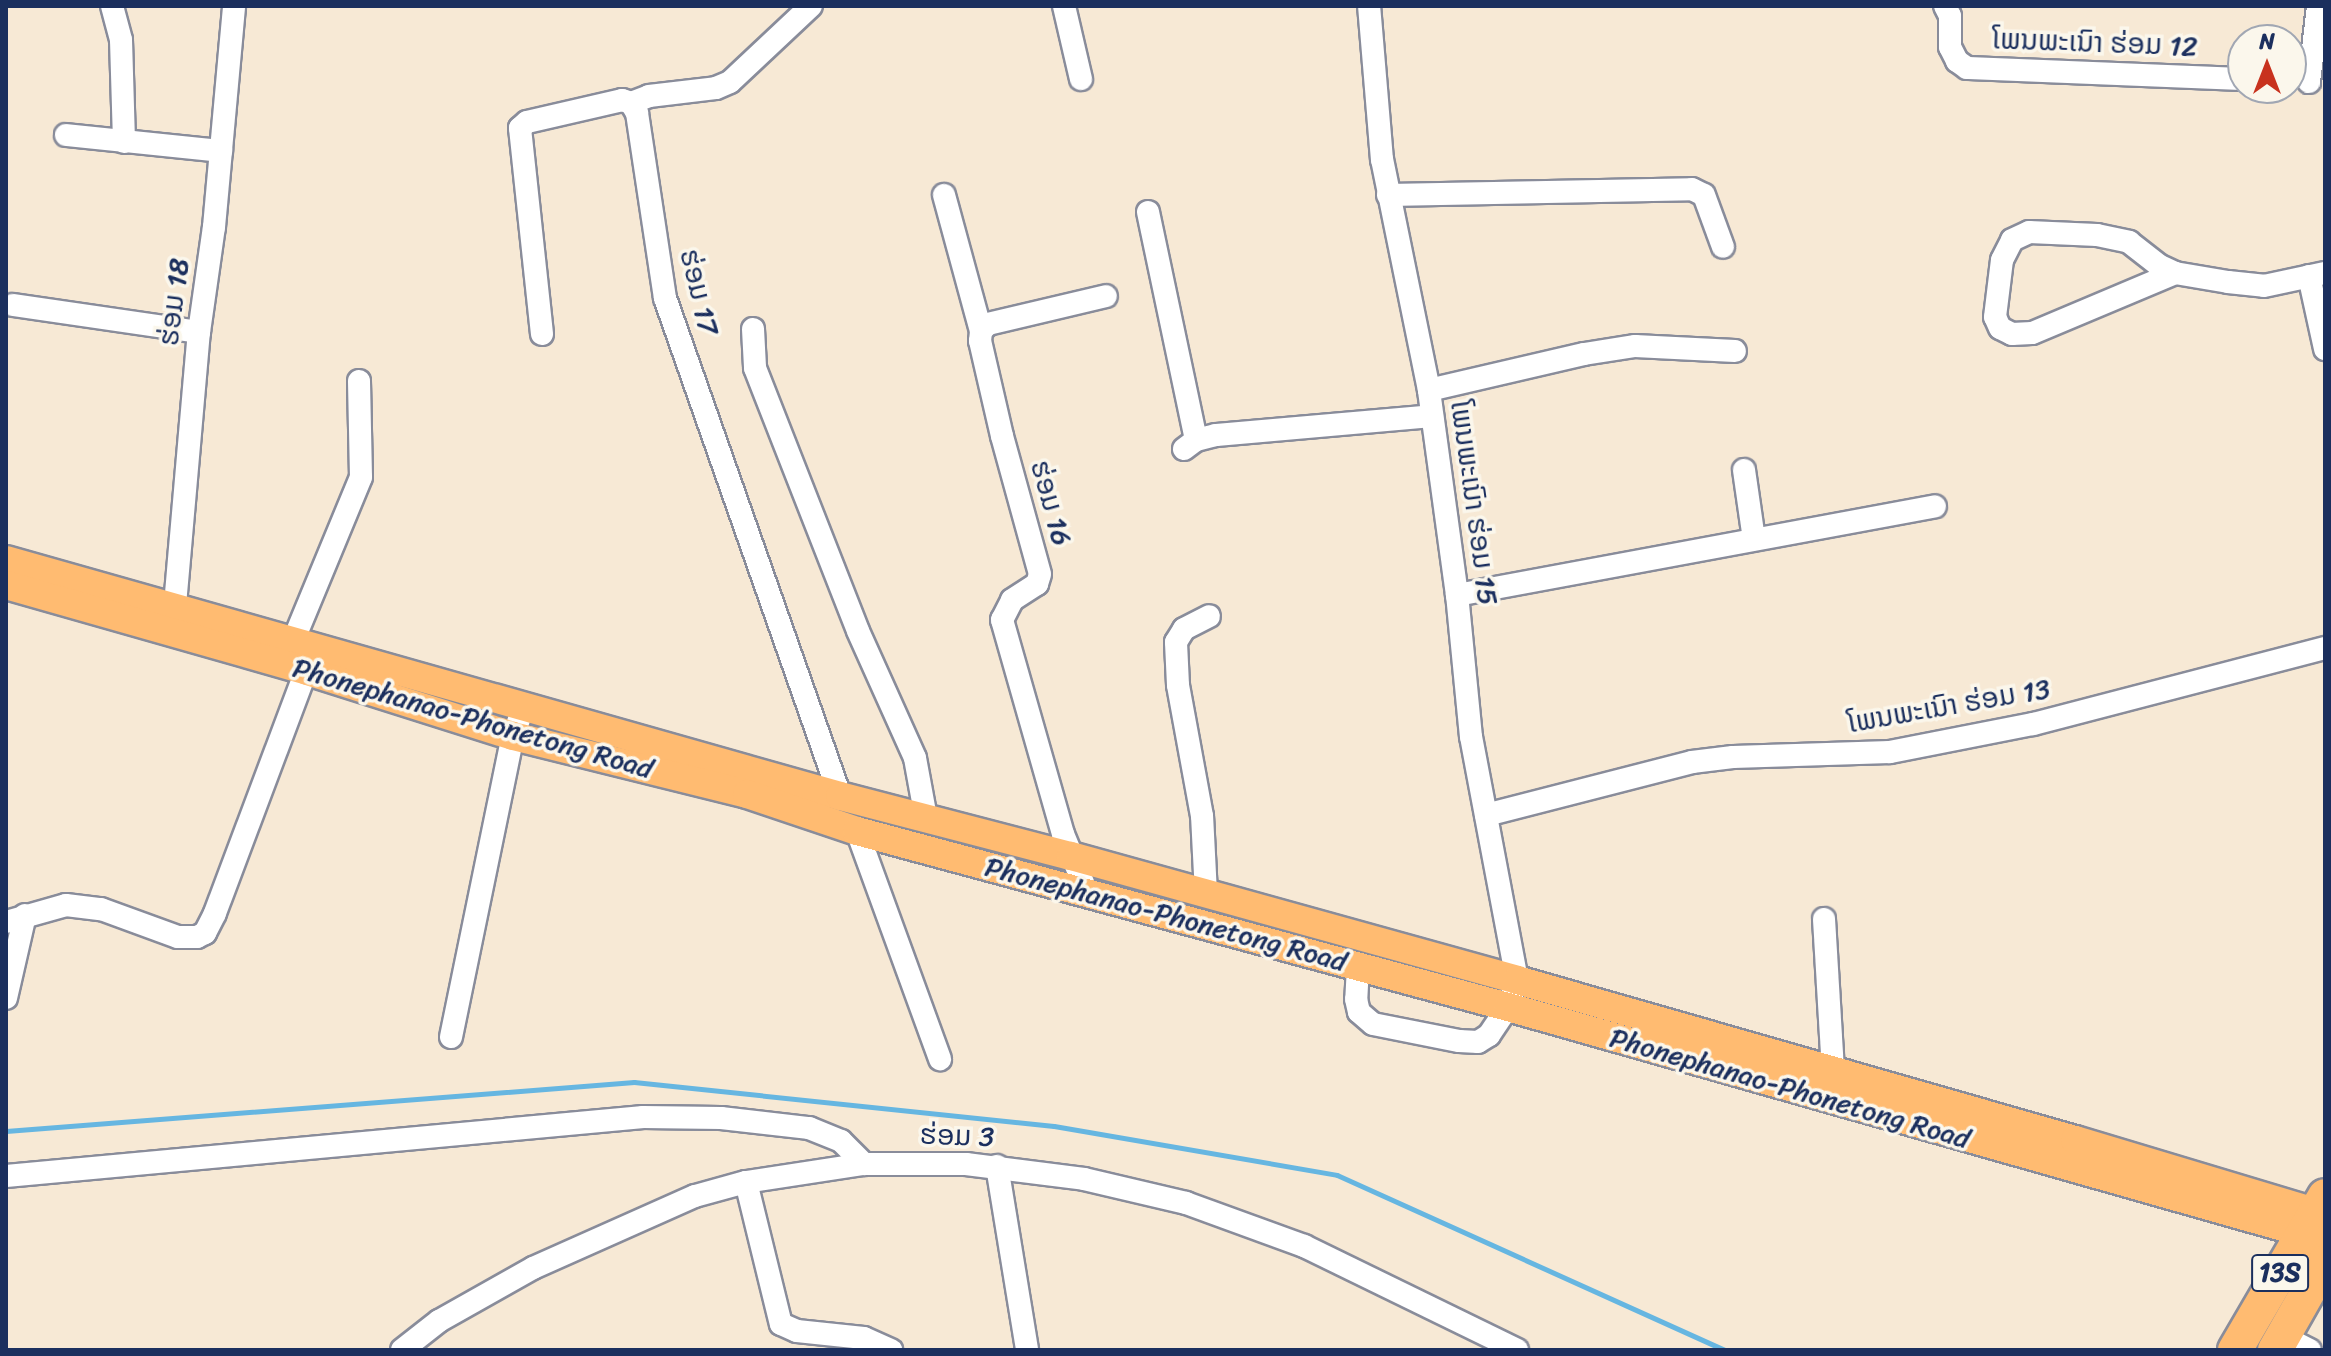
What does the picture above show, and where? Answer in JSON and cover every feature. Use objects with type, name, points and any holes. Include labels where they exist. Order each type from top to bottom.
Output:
[{"type":"highway","name":"13S","points":[[2235,1350],[2319,1221]]},
{"type":"highway","name":"13S","points":[[2290,1346],[2325,1262]]},
{"type":"main road","name":"Phonephanao-Phonetong Road","points":[[6,560],[175,605],[305,652],[513,736],[750,782],[840,796],[1071,856],[1833,1071],[2319,1221]]},
{"type":"main road","name":"Phonephanao-Phonetong Road","points":[[6,585],[524,705],[750,782],[857,831],[2319,1221]]},
{"type":"street","points":[[112,6],[123,65],[124,142]]},
{"type":"street","name":"ຮ່ອມ 18","points":[[175,605],[199,332],[221,151],[234,6]]},
{"type":"street","points":[[542,334],[520,128],[527,122],[622,100],[631,103],[649,96],[716,88],[730,82],[811,6]]},
{"type":"street","points":[[1064,6],[1081,79]]},
{"type":"street","name":"ໂພນພະເນົາ ຮ່ອມ 15","points":[[1358,966],[1356,999],[1359,1012],[1373,1024],[1478,1042],[1489,1035],[1508,1007],[1517,980],[1471,737],[1457,595],[1429,390],[1388,195],[1369,6]]},
{"type":"street","name":"ໂພນພະເນົາ ຮ່ອມ 12","points":[[1945,6],[1950,16],[1950,47],[1957,61],[1967,68],[2227,78]]},
{"type":"street","points":[[2308,82],[2318,6]]},
{"type":"street","name":"ຮ່ອມ 17","points":[[631,103],[637,113],[665,298],[840,796]]},
{"type":"street","points":[[66,135],[221,151]]},
{"type":"street","points":[[1388,195],[1692,189],[1704,195],[1723,247]]},
{"type":"street","points":[[944,195],[981,331],[993,323],[1106,296]]},
{"type":"street","points":[[1148,212],[1190,445],[1243,432],[1432,416]]},
{"type":"street","points":[[2175,273],[2032,333],[2012,334],[2000,328],[1995,317],[2002,260],[2012,240],[2029,232],[2097,235],[2129,242],[2158,265],[2175,273],[2264,286],[2317,274],[2325,349]]},
{"type":"street","points":[[13,305],[199,332]]},
{"type":"street","points":[[753,329],[755,368],[858,631],[915,758],[926,818]]},
{"type":"street","name":"ຮ່ອມ 16","points":[[981,331],[980,341],[1002,436],[1040,574],[1037,584],[1012,600],[1002,620],[1071,856],[1086,890]]},
{"type":"street","points":[[1429,390],[1584,354],[1635,346],[1735,351]]},
{"type":"street","points":[[6,998],[15,918],[66,905],[101,909],[178,937],[197,937],[205,933],[215,913],[305,652],[361,477],[359,381]]},
{"type":"street","points":[[1744,470],[1754,539]]},
{"type":"street","points":[[1457,595],[1935,506]]},
{"type":"street","points":[[1206,894],[1202,816],[1178,685],[1176,642],[1184,629],[1209,616]]},
{"type":"street","name":"ໂພນພະເນົາ ຮ່ອມ 13","points":[[1486,815],[1692,762],[1733,757],[1843,756],[1904,750],[2033,724],[2325,648]]},
{"type":"street","points":[[451,1037],[513,736],[524,705]]},
{"type":"street","points":[[857,831],[940,1059]]},
{"type":"street","points":[[1824,919],[1833,1071]]},
{"type":"street","points":[[6,1176],[643,1117],[721,1118],[809,1128],[841,1141],[864,1164]]},
{"type":"street","name":"ຮ່ອມ 3","points":[[402,1350],[439,1321],[533,1268],[695,1196],[746,1182],[864,1164],[997,1166],[1084,1179],[1199,1208],[1304,1246],[1517,1350]]},
{"type":"street","points":[[997,1166],[1027,1350]]},
{"type":"street","points":[[746,1182],[781,1324],[797,1331],[864,1338],[891,1350]]},
{"type":"waterway","points":[[6,1131],[634,1082],[1054,1126],[1337,1175],[1724,1350]]}]
